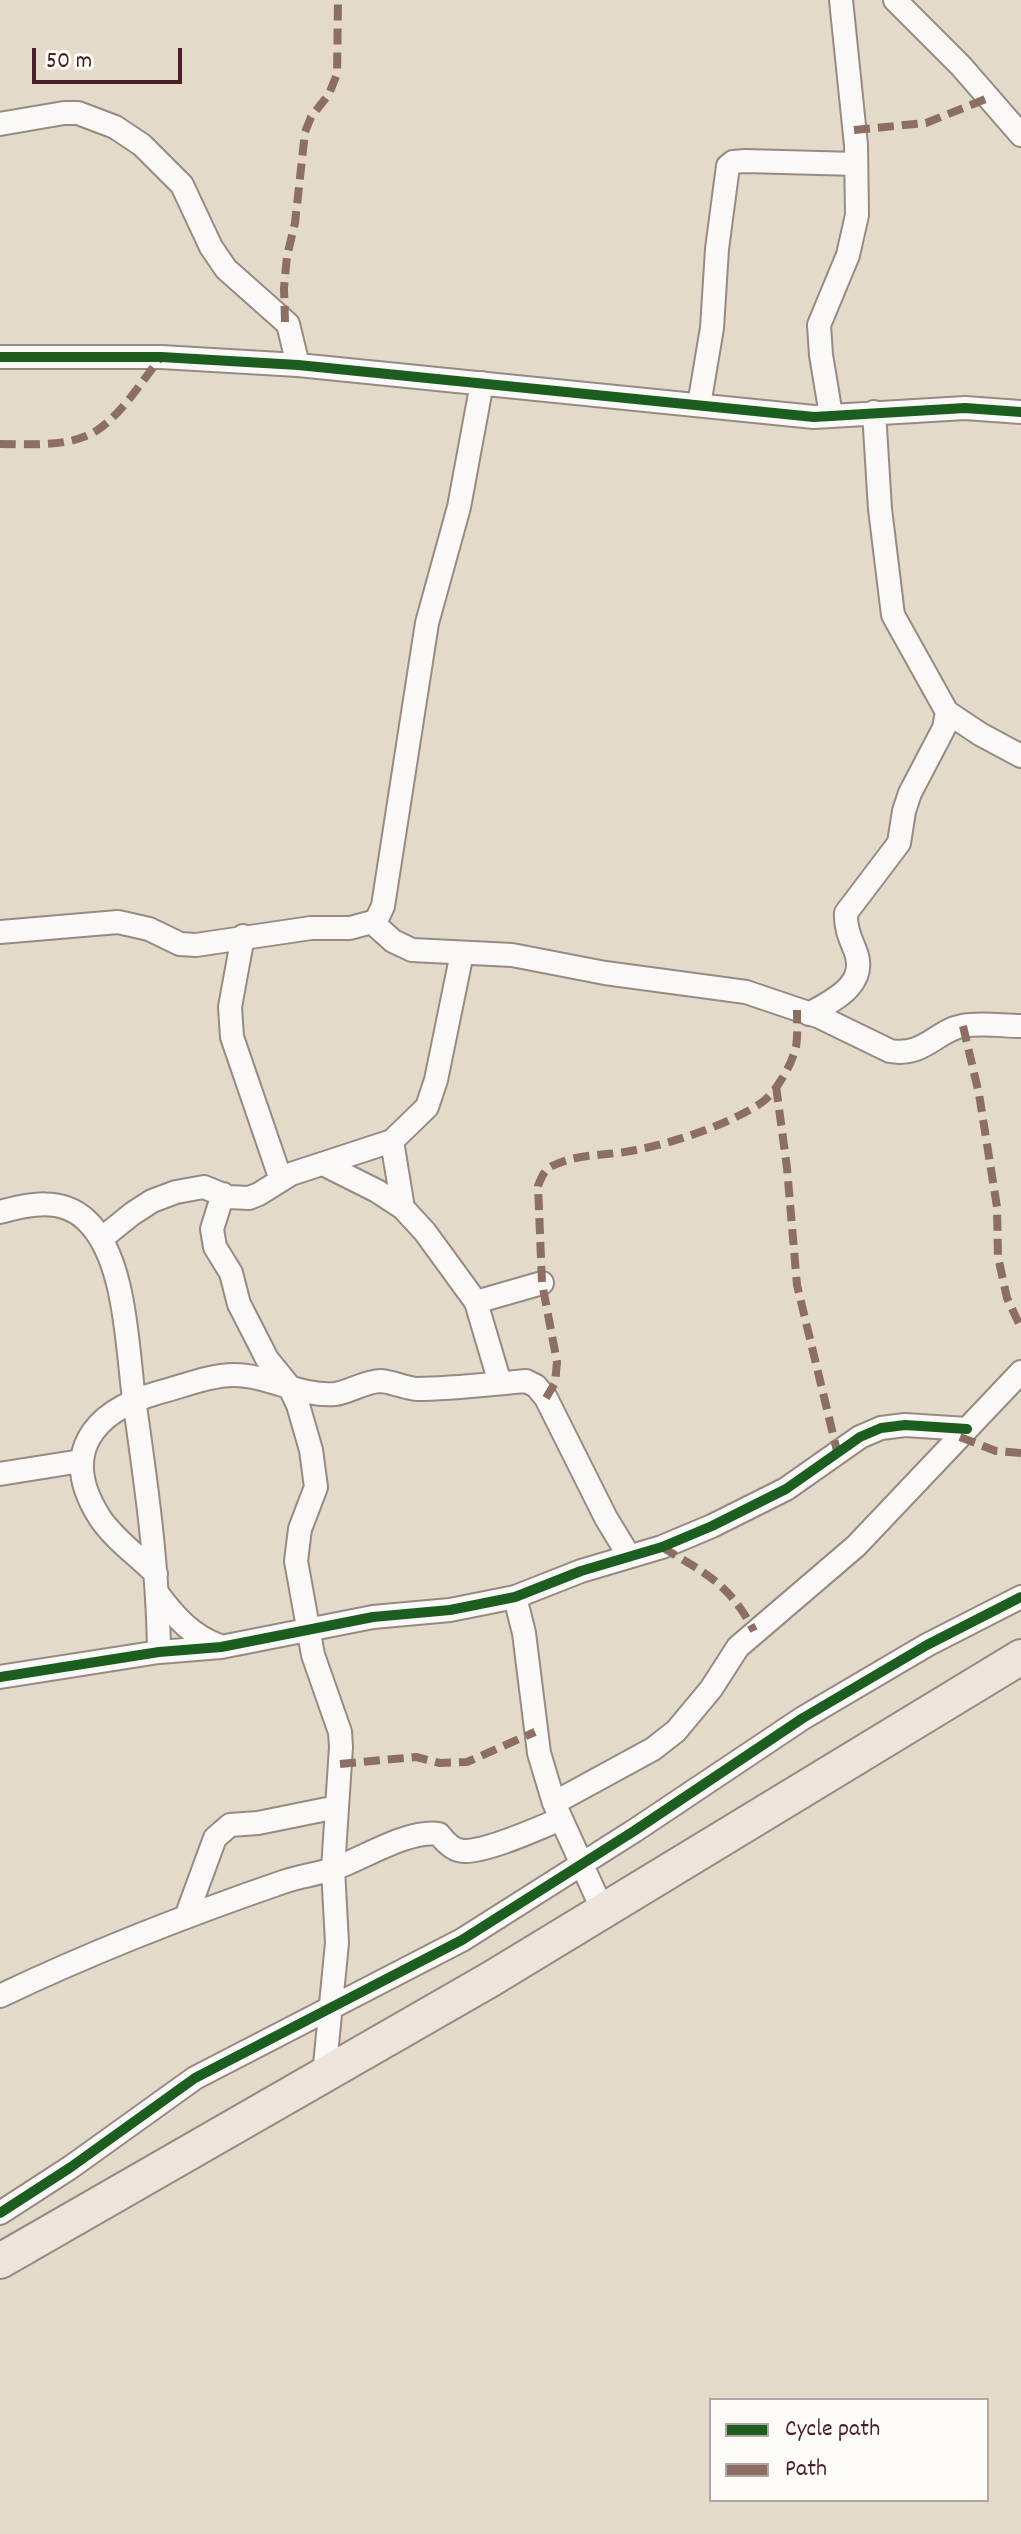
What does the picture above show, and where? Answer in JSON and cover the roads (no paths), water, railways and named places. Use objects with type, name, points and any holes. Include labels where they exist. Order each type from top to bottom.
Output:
[{"type":"main road","points":[[0,2261],[491,1979],[1021,1657]]},
{"type":"street","points":[[831,415],[819,325],[848,255],[857,215],[856,164],[841,0]]},
{"type":"street","points":[[895,0],[961,66],[1021,135]]},
{"type":"street","points":[[0,124],[78,113],[115,127],[142,145],[182,185],[211,247],[226,269],[288,324],[298,365]]},
{"type":"street","points":[[699,405],[712,328],[717,249],[728,166],[733,162],[745,161],[856,164]]},
{"type":"street","points":[[0,357],[161,357],[298,365],[814,417],[965,408],[1021,412]]},
{"type":"street","points":[[0,932],[118,922],[149,929],[180,944],[196,945],[243,936],[311,928],[350,928],[373,923],[383,906],[427,623],[459,507],[482,383]]},
{"type":"street","points":[[874,412],[882,524],[893,615],[947,712],[1021,756]]},
{"type":"street","points":[[809,1014],[846,992],[855,981],[859,968],[848,932],[846,913],[899,843],[907,802],[944,728],[947,712]]},
{"type":"street","points":[[373,923],[402,947],[512,955],[605,973],[746,992],[809,1014],[900,1053],[927,1046],[963,1026],[1021,1026]]},
{"type":"street","points":[[243,936],[230,1007],[232,1037],[281,1180]]},
{"type":"street","points":[[101,1239],[142,1207],[176,1192],[204,1187],[238,1199],[249,1198],[281,1180],[392,1141],[427,1107],[436,1080],[462,953]]},
{"type":"street","points":[[392,1141],[403,1208]]},
{"type":"street","points":[[323,1164],[403,1208],[451,1265],[476,1302],[500,1383]]},
{"type":"street","points":[[223,1194],[212,1229],[215,1247],[231,1273],[239,1304],[267,1359],[289,1386],[298,1405],[311,1450],[316,1487],[296,1544],[296,1561],[313,1655],[340,1732],[341,1757],[333,1869],[337,1943],[324,2075]]},
{"type":"street","points":[[0,1212],[56,1203],[86,1219],[101,1239],[115,1276],[146,1478],[157,1584],[159,1652]]},
{"type":"street","points":[[476,1302],[542,1283]]},
{"type":"street","points":[[0,1996],[62,1966],[186,1917],[287,1881],[333,1869],[422,1834],[439,1834],[448,1844],[464,1851],[523,1835],[676,1731],[711,1689],[738,1647],[856,1546],[1021,1372]]},
{"type":"street","points":[[221,1647],[206,1642],[190,1630],[157,1584],[101,1518],[88,1493],[81,1461],[92,1430],[114,1410],[134,1400],[233,1375],[333,1394],[383,1381],[416,1389],[526,1381],[536,1386],[546,1398],[606,1518],[629,1556]]},
{"type":"street","points":[[0,1677],[159,1652],[221,1647],[308,1628],[373,1617],[450,1610],[515,1597],[684,1539],[786,1489],[860,1437],[881,1428],[905,1425],[967,1429]]},
{"type":"street","points":[[0,1474],[81,1461]]},
{"type":"street","points":[[515,1597],[524,1633],[539,1753],[558,1811],[603,1911]]},
{"type":"street","points":[[0,2213],[71,2167],[195,2078],[462,1940],[803,1718],[927,1645],[1021,1597]]},
{"type":"street","points":[[186,1917],[215,1838],[221,1830],[230,1825],[258,1823],[337,1807]]}]
